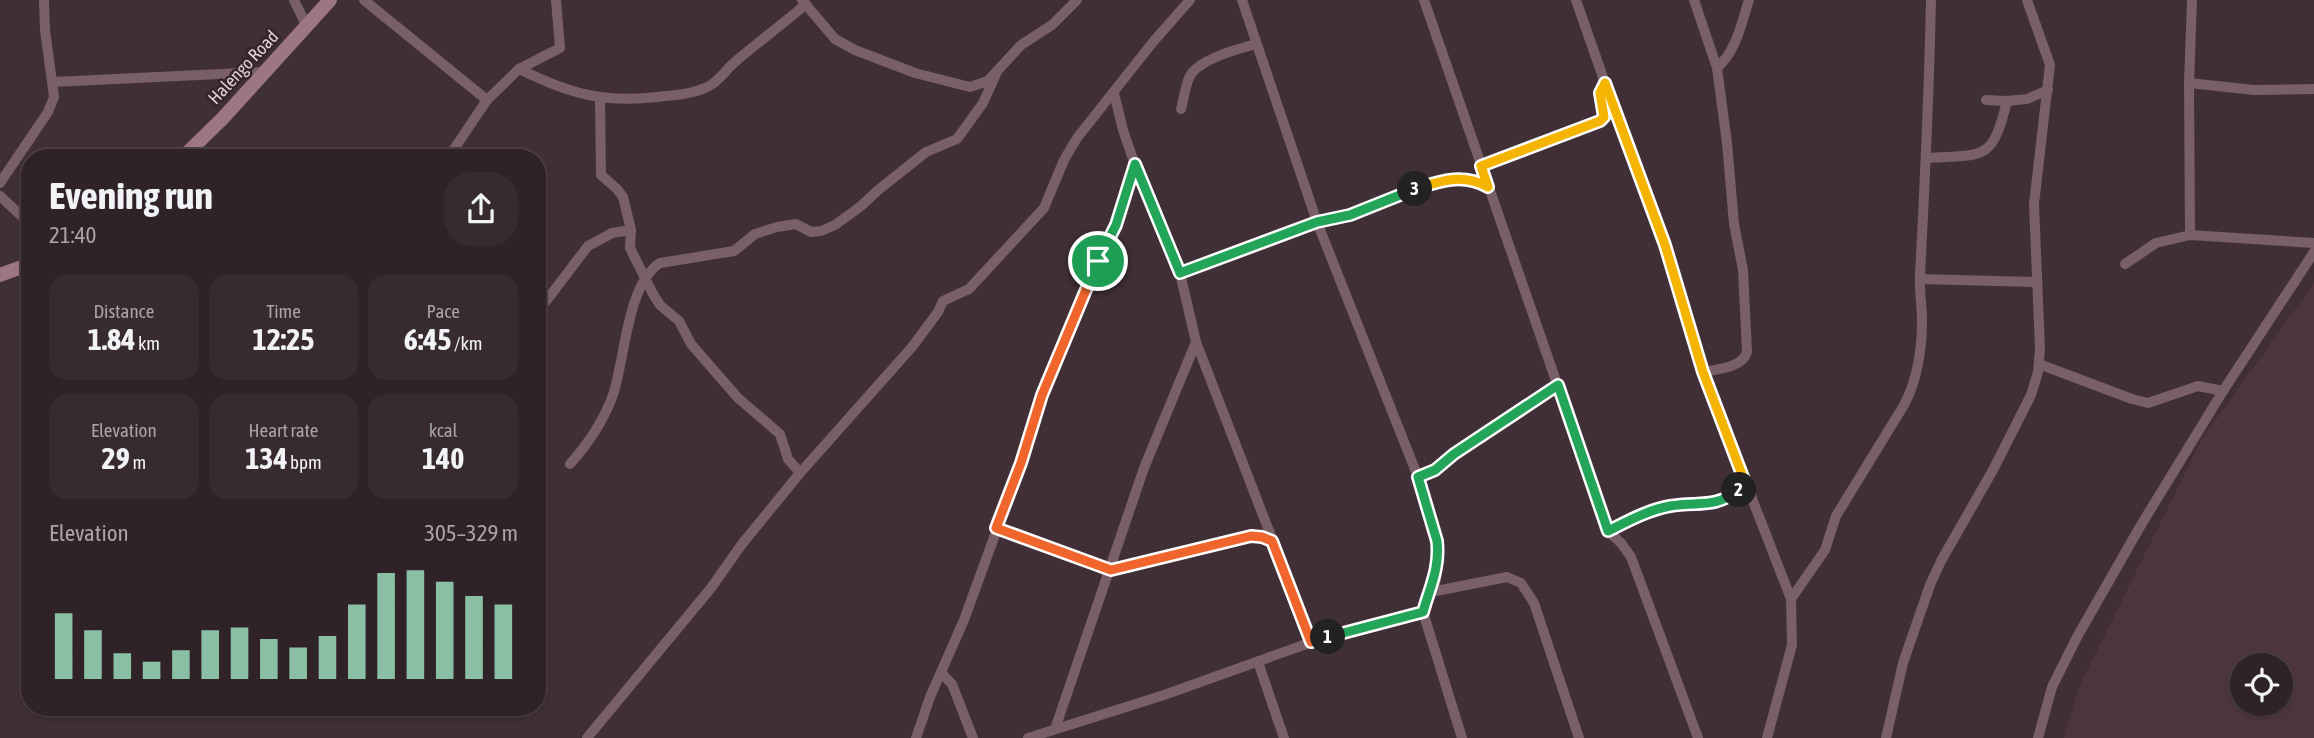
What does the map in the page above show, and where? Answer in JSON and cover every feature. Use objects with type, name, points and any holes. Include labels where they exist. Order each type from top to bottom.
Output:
[{"type":"street","points":[[23,149],[54,97],[44,0]]},
{"type":"street","points":[[294,0],[307,27]]},
{"type":"street","name":"Halengo Road","points":[[191,149],[331,0]]},
{"type":"street","points":[[364,0],[487,100]]},
{"type":"street","points":[[454,149],[487,100],[519,69],[560,48],[556,0]]},
{"type":"street","points":[[519,69],[547,83],[600,99],[638,100],[692,92],[709,87],[804,2],[835,39],[875,58],[945,82],[970,87],[988,81],[1021,45],[1052,25],[1077,0]]},
{"type":"street","points":[[587,738],[711,588],[742,544],[800,473],[912,347],[938,313],[943,301],[969,289],[1036,218],[1049,200],[1064,160],[1077,138],[1190,0]]},
{"type":"street","points":[[1242,0],[1317,222],[1418,477],[1437,541],[1438,567],[1423,612],[1462,738]]},
{"type":"street","points":[[1424,0],[1608,531],[1622,543],[1632,557],[1698,738]]},
{"type":"street","points":[[1576,0],[1665,245],[1703,372],[1791,599],[1792,645],[1767,738]]},
{"type":"street","points":[[1694,0],[1717,68],[1734,224],[1743,270],[1747,352],[1745,359],[1738,364],[1703,372]]},
{"type":"street","points":[[1717,68],[1734,48],[1749,0]]},
{"type":"street","points":[[1791,599],[1825,550],[1836,516],[1911,393],[1922,323],[1920,279],[1927,158],[1931,0]]},
{"type":"street","points":[[1886,738],[1903,663],[1930,584],[2031,396],[2039,364],[2034,204],[2050,65],[2027,0]]},
{"type":"street","points":[[2190,235],[2189,83],[2192,0]]},
{"type":"street","points":[[1181,109],[1189,76],[1197,68],[1205,62],[1256,44]]},
{"type":"street","points":[[53,82],[264,72]]},
{"type":"street","points":[[570,464],[588,444],[603,419],[613,393],[636,301],[653,268],[660,263],[734,251],[755,234],[777,227],[796,224],[811,232],[835,225],[926,152],[957,139],[984,103],[996,74]]},
{"type":"street","points":[[1481,166],[1600,121],[1604,117],[1600,93],[1605,83]]},
{"type":"street","points":[[2189,83],[2255,90],[2314,89]]},
{"type":"street","points":[[1986,100],[2027,99],[2048,90]]},
{"type":"street","points":[[1114,93],[1135,164],[1180,273],[1196,342],[1311,642]]},
{"type":"street","points":[[600,99],[601,175],[623,197],[631,230],[630,248],[646,278],[660,304],[679,321],[691,344],[738,398],[780,434],[788,459],[800,473]]},
{"type":"street","points":[[1927,158],[1979,155],[1988,149],[2001,127],[2007,101]]},
{"type":"street","points":[[0,183],[21,152]]},
{"type":"street","points":[[916,738],[930,697],[964,620],[1021,463],[1042,395],[1098,261],[1116,225],[1135,164]]},
{"type":"street","points":[[1180,273],[1317,222],[1350,215],[1392,197],[1447,179],[1460,178],[1488,187]]},
{"type":"street","points":[[0,196],[21,216]]},
{"type":"street","points":[[546,301],[588,246],[612,233],[631,230]]},
{"type":"street","points":[[2125,264],[2156,243],[2190,235],[2314,243]]},
{"type":"street","points":[[2038,738],[2052,687],[2077,637],[2141,525],[2223,391],[2314,252]]},
{"type":"street","points":[[0,275],[21,267]]},
{"type":"street","points":[[1920,279],[2036,282]]},
{"type":"street","points":[[1055,729],[1149,456],[1196,342]]},
{"type":"street","points":[[2039,364],[2148,403],[2198,386],[2223,391]]},
{"type":"street","points":[[1418,477],[1435,470],[1454,454],[1558,385]]},
{"type":"street","points":[[1608,531],[1659,509],[1705,505],[1730,497],[1746,485]]},
{"type":"street","points":[[996,528],[1111,570],[1251,536],[1272,541]]},
{"type":"street","points":[[1431,592],[1507,577],[1521,583],[1534,603],[1579,738]]},
{"type":"street","points":[[1028,738],[1311,642],[1423,612]]},
{"type":"street","points":[[1258,662],[1284,738]]},
{"type":"street","points":[[941,673],[952,684],[973,738]]},
{"type":"shaded area","points":[[2314,283],[2314,738],[2064,738],[2078,689],[2202,439]]},
{"type":"route","points":[[1605,83],[1665,245],[1703,372],[1746,485],[1730,497],[1705,505],[1671,506],[1646,512],[1608,531],[1558,385],[1454,454],[1429,474],[1418,477],[1439,552],[1436,580],[1423,612],[1311,642],[1272,541],[1262,537],[1251,536],[1111,570],[996,528],[1021,463],[1042,395],[1098,261],[1116,225],[1135,164],[1180,273],[1317,222],[1350,215],[1392,197],[1447,179],[1460,178],[1488,187],[1481,166],[1600,121],[1604,117],[1604,111],[1600,93],[1605,83]]}]
